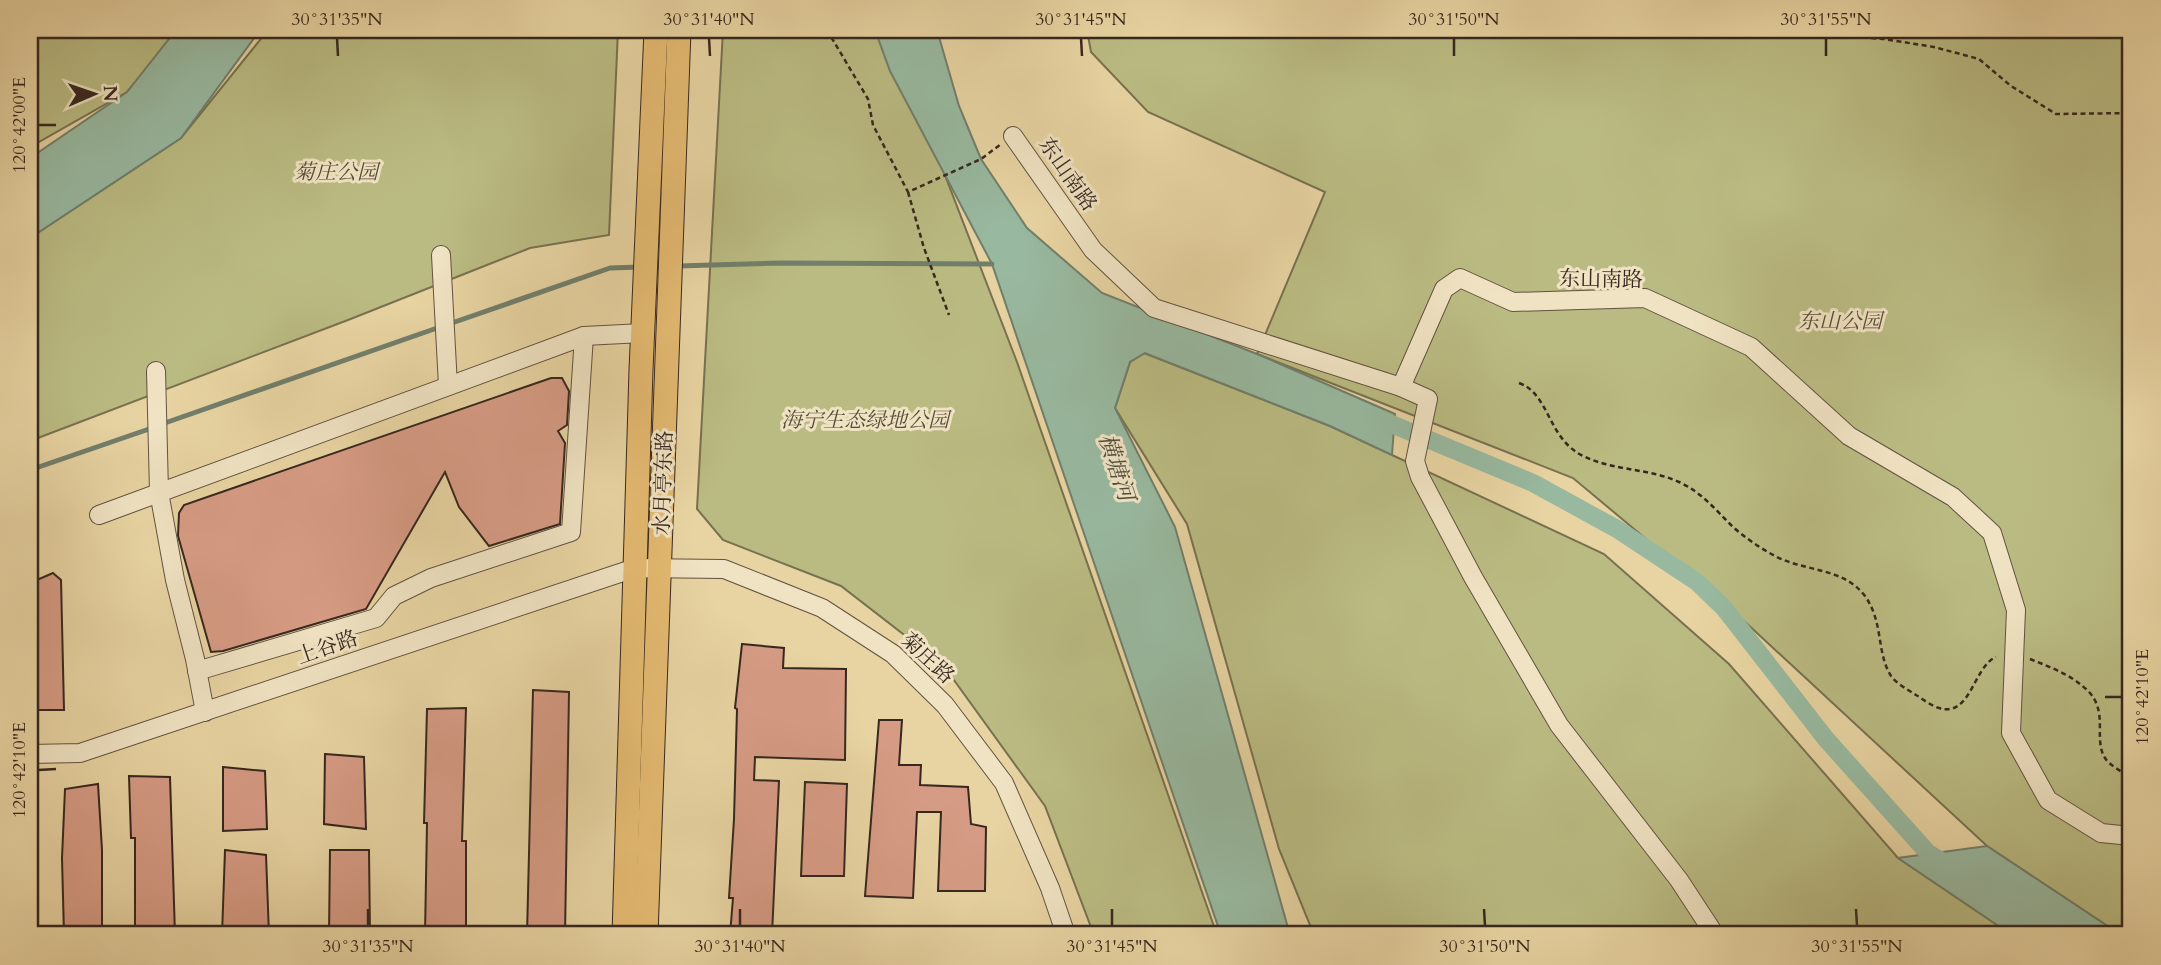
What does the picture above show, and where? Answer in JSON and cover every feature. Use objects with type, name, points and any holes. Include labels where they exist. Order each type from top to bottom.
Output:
[{"type":"main road","name":"水月亭东路","points":[[624,935],[643,333],[656,30]]},
{"type":"main road","name":"水月亭东路","points":[[646,935],[679,30]]},
{"type":"street","name":"东山南路","points":[[1013,136],[1093,250],[1154,308],[1401,387],[1444,289],[1460,278],[1513,302],[1645,298],[1751,347],[1849,436],[1953,497],[1993,533],[2016,610],[2011,733],[2048,800],[2101,833],[2131,836]]},
{"type":"street","points":[[440,254],[448,386]]},
{"type":"street","points":[[99,514],[584,335],[643,333]]},
{"type":"street","points":[[197,671],[376,618],[394,596],[431,578],[571,532],[584,335]]},
{"type":"street","points":[[156,371],[159,492],[175,580],[205,712]]},
{"type":"street","points":[[1401,387],[1429,399],[1423,415],[1415,461],[1420,477],[1473,576],[1559,725],[1679,880],[1716,935]]},
{"type":"street","name":"菊庄路","points":[[635,568],[724,569],[822,608],[893,654],[945,705],[1004,783],[1050,888],[1066,935]]},
{"type":"street","name":"上谷路","points":[[30,754],[80,753],[635,568]]},
{"type":"path","points":[[827,30],[868,99],[873,125],[908,192],[924,248],[949,315]]},
{"type":"path","points":[[1813,30],[1819,34],[1884,39],[1934,47],[1979,59],[2011,86],[2056,114],[2131,113]]},
{"type":"path","points":[[908,192],[981,159],[1013,136]]},
{"type":"path","points":[[1519,383],[1529,387],[1539,397],[1548,419],[1565,444],[1582,456],[1611,467],[1643,470],[1680,482],[1709,500],[1732,526],[1777,558],[1841,576],[1864,595],[1878,621],[1884,660],[1892,678],[1938,708],[1952,709],[1962,704],[1976,677],[1994,657],[2026,656],[2067,675],[2089,692],[2101,717],[2101,749],[2106,761],[2131,778]]},
{"type":"green space","points":[[30,30],[180,30],[127,92],[30,147]]},
{"type":"green space","name":"菊庄公园","points":[[268,30],[618,30],[609,235],[530,248],[30,441],[30,238],[181,138]]},
{"type":"green space","name":"海宁生态绿地公园","points":[[723,30],[889,30],[1017,362],[1217,935],[1094,935],[1045,806],[943,665],[841,586],[723,540],[697,509]]},
{"type":"green space","name":"东山公园","points":[[1087,30],[2131,30],[2131,935],[2121,935],[1987,846],[1743,620],[1573,478],[1257,354],[1325,192],[1148,112],[1091,52]]},
{"type":"green space","points":[[1144,353],[1330,426],[1604,554],[1729,664],[1898,858],[2012,935],[1314,935],[1279,849],[1187,524],[1115,408],[1130,362]]},
{"type":"water","points":[[176,30],[260,30],[181,138],[30,238],[30,158],[127,92]]},
{"type":"water","name":"横塘河","points":[[875,30],[937,30],[959,106],[981,159],[1027,228],[1102,293],[1257,354],[1395,414],[1392,455],[1330,426],[1145,353],[1130,362],[1115,408],[1175,527],[1290,935],[1221,935],[992,264],[890,71]]},
{"type":"water","points":[[1987,846],[2121,935],[2012,935],[1898,858]]},
{"type":"building","points":[[551,378],[562,378],[569,391],[567,425],[558,431],[565,443],[560,524],[489,546],[459,507],[445,472],[366,609],[223,651],[211,652],[178,536],[179,513],[184,505]]},
{"type":"building","points":[[53,573],[61,580],[64,710],[30,710],[30,583]]},
{"type":"building","points":[[742,644],[784,648],[783,668],[846,669],[845,760],[755,757],[754,780],[779,781],[772,935],[730,935],[733,898],[729,898],[734,819],[735,708]]},
{"type":"building","points":[[533,690],[569,692],[565,935],[527,935]]},
{"type":"building","points":[[466,708],[462,841],[466,841],[466,935],[425,935],[427,709]]},
{"type":"building","points":[[879,720],[902,720],[899,765],[921,765],[920,785],[968,787],[971,824],[986,827],[985,891],[938,891],[941,812],[917,812],[913,898],[865,896]]},
{"type":"building","points":[[325,754],[364,757],[366,829],[324,824]]},
{"type":"building","points":[[223,767],[265,771],[267,829],[223,831]]},
{"type":"building","points":[[129,776],[170,777],[175,935],[135,935],[135,838],[131,838]]},
{"type":"building","points":[[805,782],[847,784],[844,876],[801,876]]},
{"type":"building","points":[[98,784],[102,850],[102,935],[64,935],[62,858],[65,789]]},
{"type":"building","points":[[225,850],[266,855],[269,935],[222,935]]},
{"type":"building","points":[[330,850],[369,850],[370,935],[329,935]]},
{"type":"waterway","points":[[678,266],[782,263],[992,264]]},
{"type":"waterway","points":[[449,324],[610,268],[640,267]]},
{"type":"waterway","points":[[162,424],[440,327]]},
{"type":"waterway","points":[[1372,416],[1533,483],[1617,529],[1697,582],[1724,608],[1826,739],[1928,853],[1948,865]]},
{"type":"waterway","points":[[30,470],[152,428]]}]
